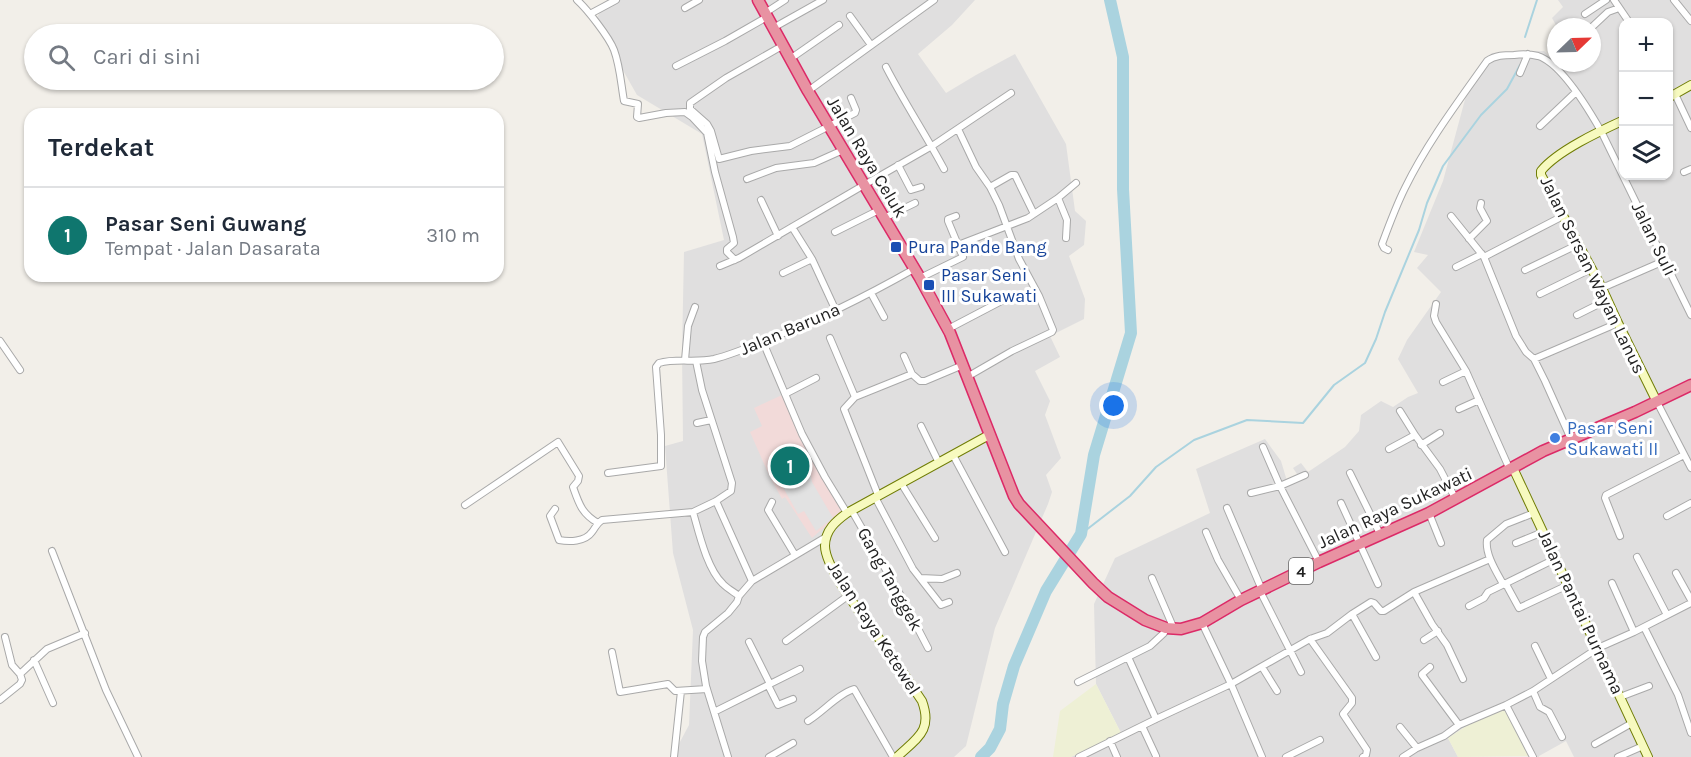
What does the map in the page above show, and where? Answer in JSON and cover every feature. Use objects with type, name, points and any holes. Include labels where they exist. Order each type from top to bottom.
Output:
[{"type":"highway","name":"Jalan Raya Celuk","points":[[758,0],[782,46],[948,329],[1014,496],[1108,597],[1145,620],[1170,629]]},
{"type":"highway","name":"Jalan Raya Sukawati","points":[[1170,629],[1202,623],[1241,600],[1319,562],[1429,513],[1541,452],[1691,385]]},
{"type":"street","points":[[578,0],[613,48],[624,101],[638,104],[637,117],[685,112],[707,133],[733,237],[734,243],[727,249],[727,252],[735,260]]},
{"type":"street","points":[[590,14],[616,0]]},
{"type":"street","points":[[685,8],[699,0]]},
{"type":"street","points":[[676,66],[726,41],[785,0]]},
{"type":"street","points":[[772,28],[823,0]]},
{"type":"street","points":[[808,91],[934,0]]},
{"type":"street","points":[[1585,14],[1606,0]]},
{"type":"street","points":[[1614,0],[1626,18]]},
{"type":"street","points":[[1674,0],[1691,21]]},
{"type":"street","points":[[1601,19],[1608,12],[1619,8]]},
{"type":"street","points":[[850,16],[872,45]]},
{"type":"street","points":[[790,59],[839,25]]},
{"type":"street","points":[[782,46],[726,78],[689,106],[707,124],[713,135],[719,159],[751,151],[790,146],[855,113],[851,98]]},
{"type":"street","points":[[1520,73],[1528,54]]},
{"type":"street","points":[[1388,250],[1382,244],[1406,186],[1449,115],[1487,61],[1491,58],[1528,54],[1547,59]]},
{"type":"street","points":[[886,67],[944,169]]},
{"type":"street","name":"Jalan Suli","points":[[1561,72],[1601,131],[1691,315]]},
{"type":"street","points":[[1673,94],[1691,85]]},
{"type":"street","points":[[1540,126],[1576,92]]},
{"type":"street","points":[[720,266],[778,236],[932,146],[1011,93]]},
{"type":"street","points":[[1673,101],[1691,128]]},
{"type":"street","name":"Jalan Sersan Wayan Lanus","points":[[1619,122],[1574,145],[1545,165],[1541,171],[1543,180],[1602,288],[1657,402]]},
{"type":"street","points":[[958,129],[976,167],[990,187],[1021,263],[1040,297],[1053,330],[967,377]]},
{"type":"street","points":[[747,180],[776,168],[814,163],[843,150]]},
{"type":"street","points":[[898,165],[911,190],[921,187]]},
{"type":"street","points":[[1684,172],[1691,169]]},
{"type":"street","points":[[990,187],[1015,175],[1034,214]]},
{"type":"street","points":[[956,216],[948,221],[958,245],[1018,223],[1058,198],[1076,183]]},
{"type":"street","points":[[1058,198],[1067,220],[1066,238]]},
{"type":"street","points":[[761,200],[778,236]]},
{"type":"street","points":[[835,232],[915,203]]},
{"type":"street","points":[[1469,239],[1487,221],[1480,208],[1481,203]]},
{"type":"street","points":[[1451,216],[1483,256],[1516,336],[1526,352],[1534,359],[1571,439]]},
{"type":"street","points":[[1456,267],[1563,216]]},
{"type":"street","points":[[792,227],[812,259],[836,310]]},
{"type":"street","points":[[1525,270],[1579,244]]},
{"type":"street","name":"Jalan Baruna","points":[[608,473],[661,466],[656,367],[658,364],[678,360],[713,359],[763,342],[871,293],[963,257],[958,245]]},
{"type":"street","points":[[783,273],[812,259]]},
{"type":"street","points":[[1602,288],[1664,261]]},
{"type":"street","points":[[1540,294],[1591,269]]},
{"type":"street","points":[[871,293],[884,317]]},
{"type":"street","points":[[948,329],[1011,296]]},
{"type":"street","points":[[1577,315],[1607,300]]},
{"type":"street","points":[[1436,304],[1434,316],[1436,322],[1466,371],[1511,469]]},
{"type":"street","points":[[686,360],[688,326],[694,307]]},
{"type":"street","points":[[1534,359],[1618,323]]},
{"type":"street","points":[[830,338],[855,397]]},
{"type":"street","points":[[0,341],[20,370]]},
{"type":"street","name":"Gang Tanggek","points":[[763,342],[812,454],[901,596],[928,648]]},
{"type":"street","points":[[904,356],[917,380],[925,381],[963,365]]},
{"type":"street","points":[[555,509],[550,517],[560,541],[583,540],[602,520],[693,512],[716,501],[731,490],[733,486],[702,390],[696,361]]},
{"type":"street","points":[[1443,382],[1466,371]]},
{"type":"street","points":[[912,374],[855,397],[843,410],[876,496],[907,559],[941,605],[949,602]]},
{"type":"street","points":[[785,394],[816,378]]},
{"type":"street","points":[[1459,409],[1479,400]]},
{"type":"street","points":[[1657,402],[1691,468]]},
{"type":"street","points":[[1400,411],[1421,445],[1440,469],[1455,498]]},
{"type":"street","points":[[697,423],[711,420]]},
{"type":"street","points":[[921,426],[939,463]]},
{"type":"street","points":[[1421,445],[1440,433]]},
{"type":"street","name":"Jalan Raya Ketewel","points":[[895,757],[919,736],[924,728],[926,719],[922,701],[831,566],[826,554],[826,537],[834,523],[850,512],[989,435]]},
{"type":"street","points":[[1389,449],[1415,435]]},
{"type":"street","points":[[465,505],[558,442],[579,476],[573,488],[582,509],[587,517],[598,523]]},
{"type":"street","points":[[1263,447],[1281,489],[1319,562]]},
{"type":"street","points":[[953,455],[1005,552]]},
{"type":"street","points":[[1620,536],[1605,498],[1606,495],[1684,455]]},
{"type":"street","name":"Jalan Pantai Purnama","points":[[1511,469],[1556,559],[1648,757]]},
{"type":"street","points":[[1350,473],[1380,534]]},
{"type":"street","points":[[1251,493],[1281,489],[1305,475]]},
{"type":"street","points":[[901,483],[935,538]]},
{"type":"street","points":[[716,501],[752,581]]},
{"type":"street","points":[[772,502],[768,510],[795,555]]},
{"type":"street","points":[[1341,503],[1378,584]]},
{"type":"street","points":[[1667,516],[1691,503]]},
{"type":"street","points":[[1227,508],[1261,591],[1301,672]]},
{"type":"street","points":[[693,512],[703,549],[718,578],[739,596]]},
{"type":"street","points":[[1429,513],[1441,543]]},
{"type":"street","points":[[1534,513],[1506,524],[1487,540],[1490,559],[1519,608],[1568,585]]},
{"type":"street","points":[[1206,532],[1218,560],[1241,600]]},
{"type":"street","points":[[1516,543],[1543,532]]},
{"type":"street","points":[[728,757],[707,689],[702,661],[705,632],[728,613],[752,581],[826,537]]},
{"type":"street","points":[[52,551],[106,690],[138,757]]},
{"type":"street","points":[[1637,557],[1667,615]]},
{"type":"street","points":[[1079,757],[1231,684],[1310,639],[1327,633],[1372,602],[1384,611],[1414,592],[1490,559]]},
{"type":"street","points":[[1469,606],[1484,598],[1486,593],[1556,559]]},
{"type":"street","points":[[921,578],[942,579],[957,573]]},
{"type":"street","points":[[1403,757],[1459,726],[1533,691],[1598,648],[1691,602],[1676,573]]},
{"type":"street","points":[[1078,682],[1150,646],[1170,629],[1152,578]]},
{"type":"street","points":[[1612,583],[1634,632]]},
{"type":"street","points":[[1414,592],[1447,645],[1463,679]]},
{"type":"street","points":[[786,641],[849,595]]},
{"type":"street","points":[[1352,614],[1376,657]]},
{"type":"street","points":[[1202,623],[1262,757]]},
{"type":"street","points":[[1644,627],[1678,695],[1691,733]]},
{"type":"street","points":[[1424,640],[1438,631]]},
{"type":"street","points":[[20,674],[47,649],[85,633]]},
{"type":"street","points":[[0,700],[22,680],[12,665],[5,637]]},
{"type":"street","points":[[1310,639],[1352,698],[1352,703],[1344,711],[1344,715],[1366,750],[1366,755],[1363,757]]},
{"type":"street","points":[[750,642],[778,705],[793,699]]},
{"type":"street","points":[[1535,646],[1551,679]]},
{"type":"street","points":[[612,652],[620,692],[668,684],[675,691],[707,689]]},
{"type":"street","points":[[1128,657],[1156,719]]},
{"type":"street","points":[[34,660],[53,703]]},
{"type":"street","points":[[1262,667],[1277,691]]},
{"type":"street","points":[[1430,667],[1422,675],[1459,726]]},
{"type":"street","points":[[714,712],[800,669]]},
{"type":"street","points":[[1620,696],[1649,686]]},
{"type":"street","points":[[808,721],[821,713],[838,697],[854,689],[895,757]]},
{"type":"street","points":[[674,757],[681,691]]},
{"type":"street","points":[[1533,691],[1540,707],[1550,712],[1562,737]]},
{"type":"street","points":[[1506,705],[1533,757]]},
{"type":"street","points":[[1595,744],[1632,723]]},
{"type":"street","points":[[1142,726],[1156,756]]},
{"type":"street","points":[[1400,728],[1417,748]]},
{"type":"street","points":[[1110,741],[1117,757]]},
{"type":"street","points":[[1286,757],[1320,741]]},
{"type":"street","points":[[769,757],[793,743]]},
{"type":"street","points":[[1618,757],[1643,746]]},
{"type":"shaded area","points":[[607,0],[975,0],[952,25],[918,54],[946,93],[1015,54],[1066,144],[1075,211],[1086,221],[1084,245],[1069,256],[1085,299],[1084,319],[1050,336],[1060,357],[1035,371],[1050,401],[1045,415],[1061,458],[1046,475],[1052,492],[995,628],[966,746],[954,757],[672,757],[689,725],[693,630],[673,553],[665,446],[683,441],[684,252],[724,240],[702,134],[637,95],[595,21]]},
{"type":"shaded area","points":[[1558,0],[1691,0],[1691,757],[1574,757],[1566,741],[1539,757],[1529,757],[1505,709],[1468,725],[1448,738],[1458,757],[1071,757],[1121,733],[1096,684],[1094,604],[1115,558],[1210,513],[1196,469],[1265,439],[1281,461],[1287,481],[1299,477],[1293,468],[1301,463],[1308,472],[1345,447],[1359,431],[1361,415],[1381,401],[1393,407],[1418,393],[1398,359],[1407,340],[1441,292],[1417,268],[1428,255],[1414,252],[1443,181],[1470,81],[1492,53],[1544,51],[1547,54],[1547,72],[1601,72],[1601,18],[1552,18],[1563,7]]},
{"type":"shaded area","points":[[782,395],[811,456],[843,511],[812,538],[785,497],[782,499],[750,432],[762,426],[754,408]]},
{"type":"shaded area","points":[[810,471],[812,482],[833,518],[816,531],[804,511],[798,514],[780,482]]},
{"type":"green space","points":[[1096,684],[1121,733],[1071,757],[1053,757],[1060,711]]},
{"type":"green space","points":[[1505,709],[1530,756],[1458,757],[1448,738],[1468,725]]},
{"type":"waterway","points":[[981,757],[990,748],[1000,729],[1003,704],[1014,666],[1046,591],[1081,534],[1094,455],[1131,333],[1123,189],[1123,57],[1110,0]]},
{"type":"waterway","points":[[1525,37],[1537,0]]},
{"type":"waterway","points":[[1081,534],[1130,496],[1156,467],[1194,440],[1247,420],[1303,423],[1334,385],[1365,363],[1443,166],[1481,115],[1507,89],[1520,65]]},
{"type":"place","name":"Pura Pande Bang","points":[[896,247]]},
{"type":"place","name":"Pasar Seni III Sukawati","points":[[929,285]]},
{"type":"place","name":"Pasar Seni Sukawati II","points":[[1555,438]]},
{"type":"place","name":"Pasar Seni Guwang","points":[[790,466]]}]
